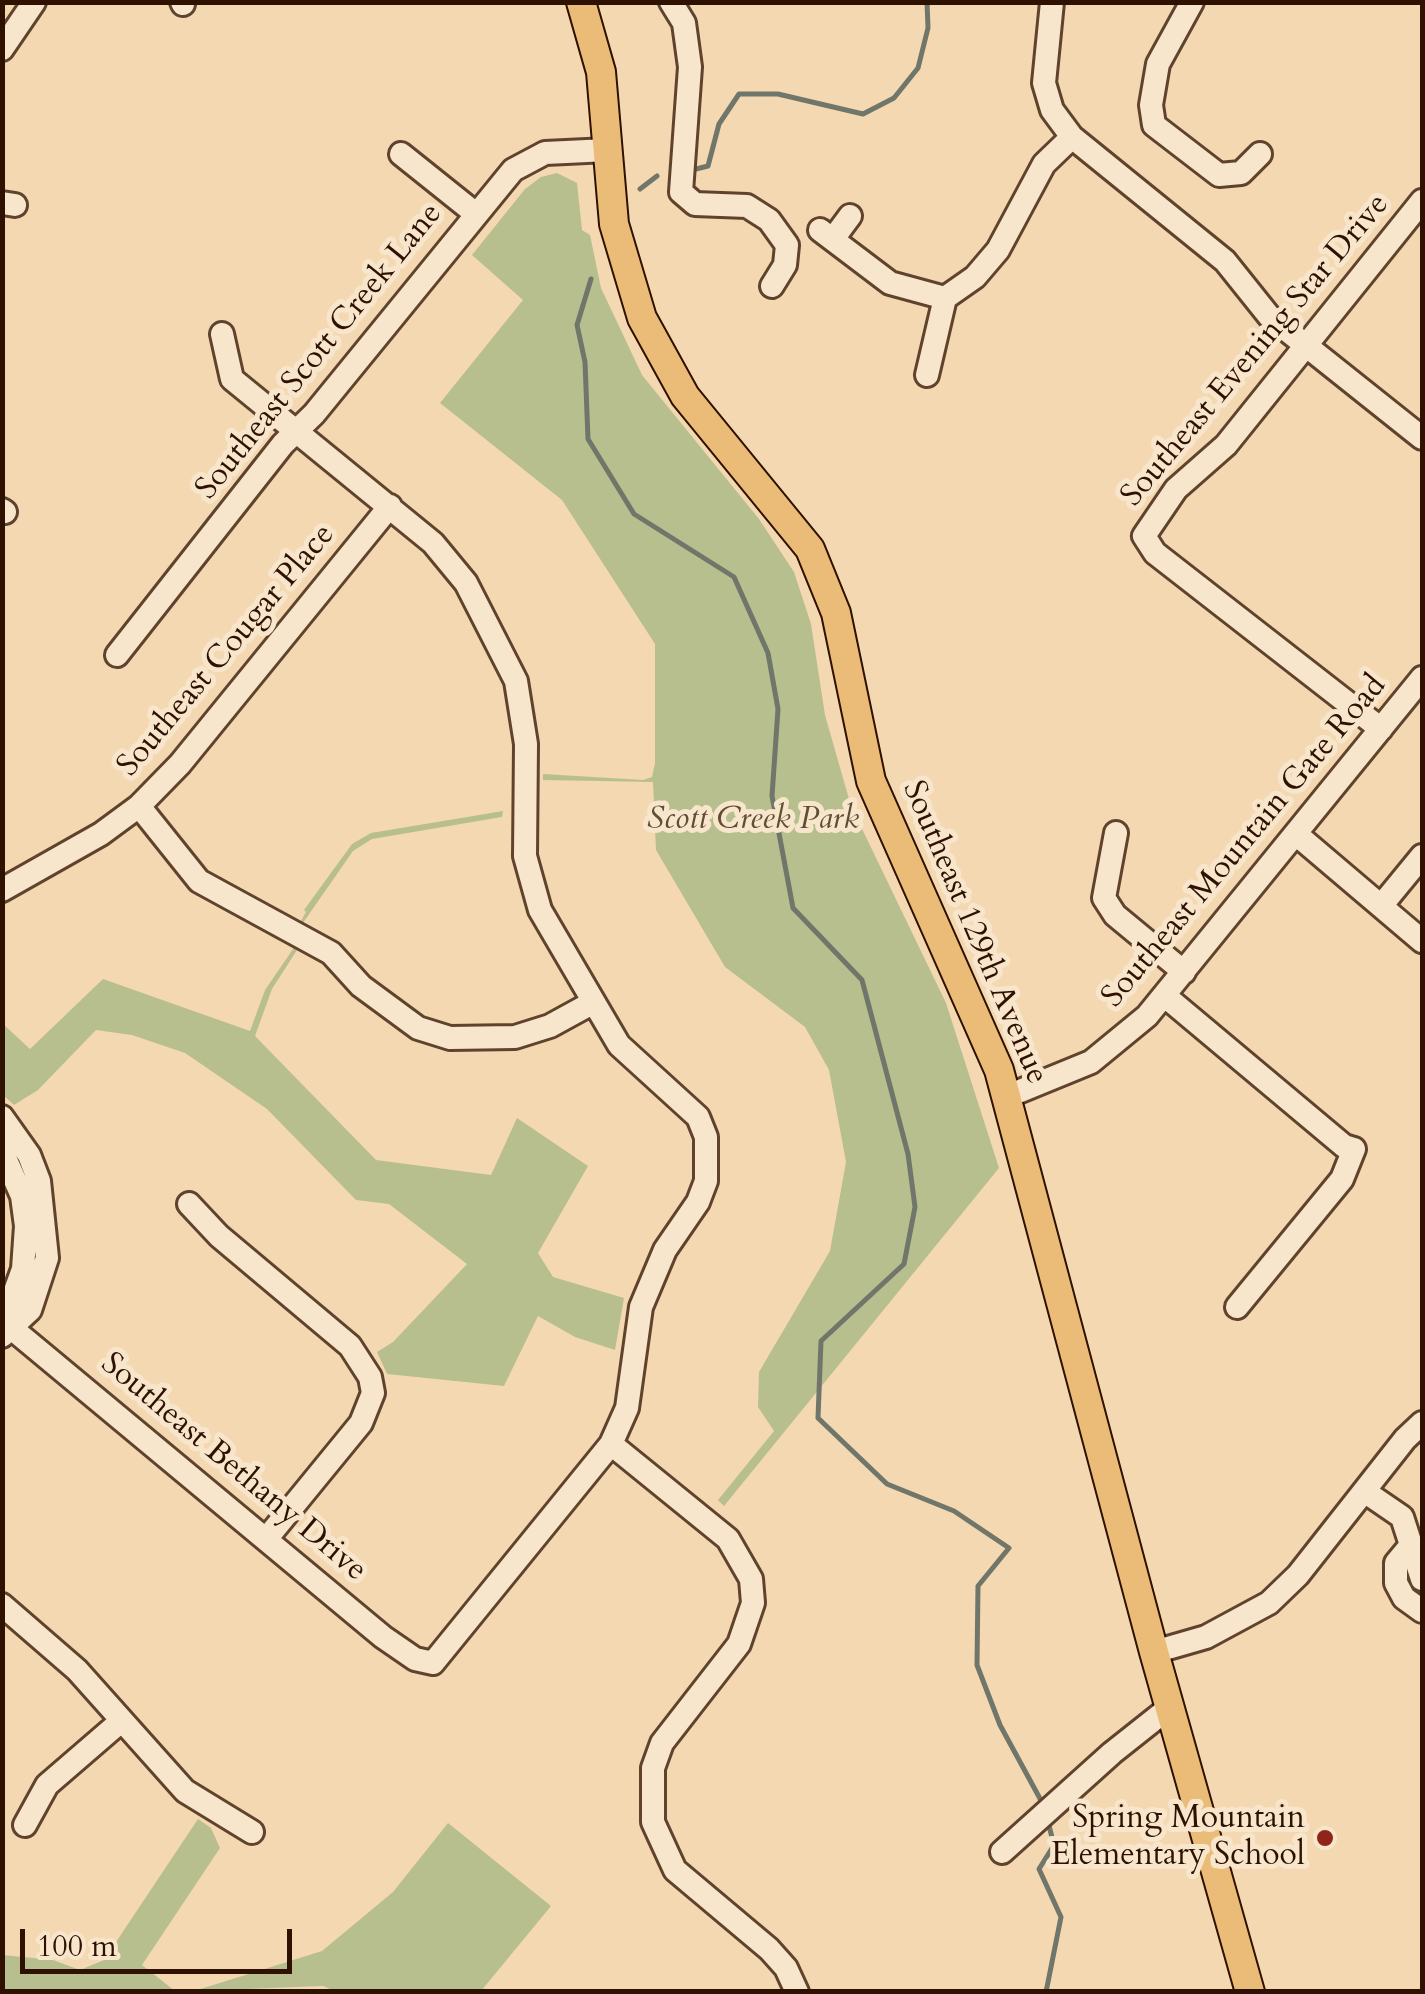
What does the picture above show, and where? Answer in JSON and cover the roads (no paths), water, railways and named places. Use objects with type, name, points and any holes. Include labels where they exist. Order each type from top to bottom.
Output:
[{"type":"main road","name":"Southeast 129th Avenue","points":[[582,2],[601,72],[620,254],[647,330],[693,406],[784,512],[810,550],[836,612],[871,781],[983,1028],[1008,1096],[1154,1652],[1250,1991]]},
{"type":"street","points":[[2,49],[34,2]]},
{"type":"street","points":[[671,2],[684,23],[690,67],[678,175],[681,192],[695,204],[747,206],[769,220],[788,245],[785,265],[772,286]]},
{"type":"street","points":[[1052,2],[1044,82],[1052,110],[1072,137],[1225,261],[1269,316],[1422,438]]},
{"type":"street","points":[[1192,2],[1158,64],[1150,105],[1154,124],[1219,176],[1241,173],[1260,154]]},
{"type":"street","points":[[928,375],[945,298],[974,277],[998,250],[1044,164],[1072,137]]},
{"type":"street","name":"Southeast Scott Creek Lane","points":[[117,654],[513,170],[534,157],[608,150]]},
{"type":"street","points":[[401,154],[476,214]]},
{"type":"street","name":"Southeast Evening Star Drive","points":[[1381,729],[1155,554],[1144,536],[1176,489],[1226,445],[1422,201]]},
{"type":"street","points":[[850,216],[826,235],[890,283],[945,298]]},
{"type":"street","points":[[222,334],[232,379],[390,506],[451,562],[506,655],[516,681],[526,744],[525,856],[540,910],[592,1003],[636,1064],[698,1118],[709,1159],[698,1202],[665,1250],[641,1307],[627,1408],[611,1444],[728,1539],[752,1579],[754,1603],[739,1644],[662,1743],[653,1768],[653,1822],[675,1870],[770,1950],[786,1968],[797,1992]]},
{"type":"street","name":"Southeast Cougar Place","points":[[2,890],[101,834],[138,806],[180,764],[390,506]]},
{"type":"street","name":"Southeast Mountain Gate Road","points":[[1008,1096],[1092,1062],[1120,1042],[1165,996],[1422,678]]},
{"type":"street","points":[[138,806],[199,881],[298,930],[332,953],[360,986],[418,1028],[450,1038],[515,1037],[550,1026],[592,1003]]},
{"type":"street","points":[[1116,833],[1104,898],[1115,915],[1184,972]]},
{"type":"street","points":[[1296,834],[1422,941]]},
{"type":"street","points":[[1381,906],[1422,856]]},
{"type":"street","points":[[1165,996],[1344,1146],[1354,1149],[1342,1179],[1237,1307]]},
{"type":"street","points":[[2,1118],[28,1155],[39,1181],[47,1258],[30,1310],[6,1331]]},
{"type":"street","points":[[2,1151],[22,1196],[26,1226],[26,1250],[6,1331]]},
{"type":"street","points":[[188,1204],[219,1236],[350,1346],[370,1377],[373,1393],[361,1424],[267,1538]]},
{"type":"street","name":"Southeast Bethany Drive","points":[[6,1331],[416,1659],[433,1663],[611,1444]]},
{"type":"street","points":[[1154,1652],[1206,1637],[1269,1603],[1422,1422]]},
{"type":"street","points":[[1364,1491],[1402,1517],[1422,1579]]},
{"type":"street","points":[[1412,1545],[1396,1563],[1396,1584],[1404,1598],[1422,1611]]},
{"type":"street","points":[[2,1605],[76,1670],[185,1791],[252,1832]]},
{"type":"street","points":[[1002,1852],[1112,1753],[1170,1707]]},
{"type":"street","points":[[24,1825],[47,1786],[120,1722]]},
{"type":"waterway","points":[[692,170],[708,166],[719,124],[739,94],[778,94],[863,114],[894,98],[918,68],[928,28],[927,2]]},
{"type":"waterway","points":[[640,189],[657,176]]},
{"type":"waterway","points":[[591,279],[577,325],[585,362],[588,439],[634,514],[734,577],[768,653],[778,709],[772,796],[793,908],[862,980],[908,1154],[915,1207],[904,1264],[821,1341],[818,1418],[887,1484],[954,1511],[1009,1548],[978,1586],[977,1665],[1000,1725],[1044,1806]]},
{"type":"waterway","points":[[1046,1992],[1061,1917],[1039,1869],[1054,1845],[1048,1822]]},
{"type":"place","name":"Spring Mountain Elementary School","points":[[1325,1838]]},
{"type":"park label","name":"Scott Creek Park","points":[[753,821]]}]
